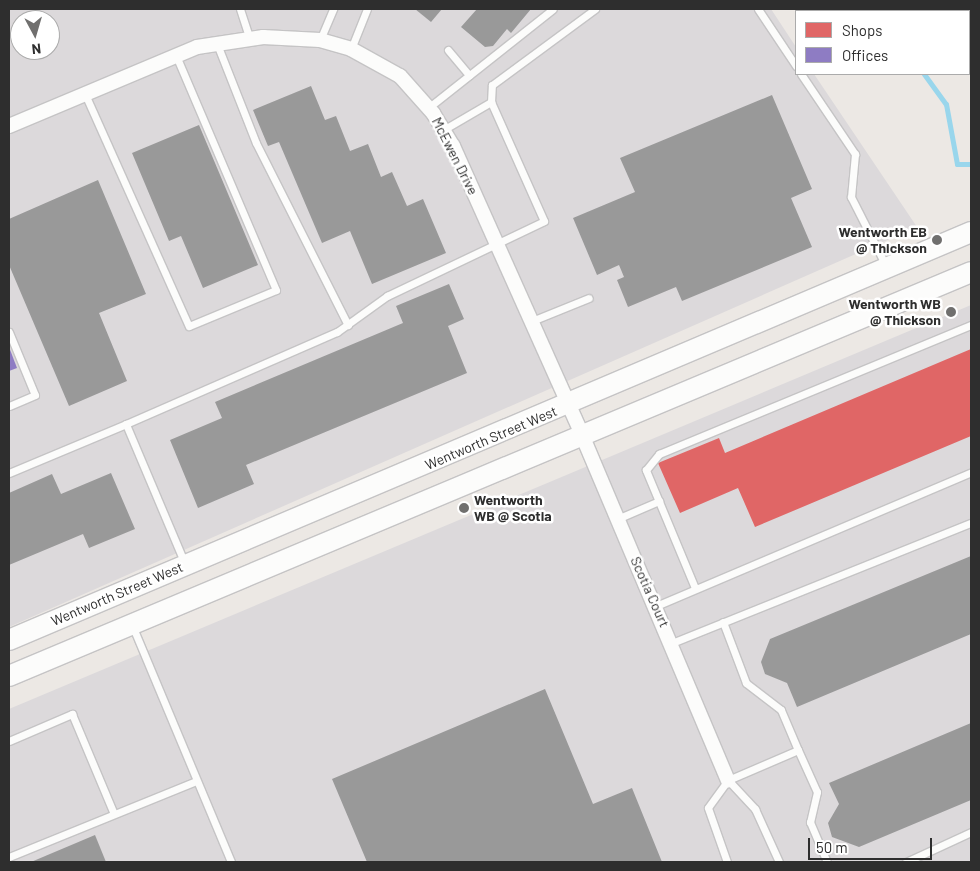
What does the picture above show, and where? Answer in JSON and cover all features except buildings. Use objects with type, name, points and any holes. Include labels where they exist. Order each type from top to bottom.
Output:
[{"type":"main road","name":"Wentworth Street West","points":[[9,640],[570,405],[971,232]]},
{"type":"main road","points":[[9,676],[971,272]]},
{"type":"street","name":"McEwen Drive","points":[[9,126],[176,56],[218,44],[250,39],[320,40],[351,49],[400,76],[444,130],[570,405]]},
{"type":"street","name":"Scotia Court","points":[[570,405],[672,643],[728,780]]},
{"type":"lane","points":[[240,9],[250,39]]},
{"type":"lane","points":[[320,40],[333,9]]},
{"type":"lane","points":[[351,49],[367,9]]},
{"type":"lane","points":[[428,108],[553,9]]},
{"type":"lane","points":[[9,473],[126,424],[348,325],[387,296],[496,241],[544,221],[491,102],[492,86],[595,9]]},
{"type":"lane","points":[[758,9],[795,64]]},
{"type":"lane","points":[[218,44],[256,143],[348,325]]},
{"type":"lane","points":[[448,50],[469,75]]},
{"type":"lane","points":[[85,94],[189,326],[276,290],[176,56]]},
{"type":"lane","points":[[802,75],[855,154],[852,197],[887,268]]},
{"type":"lane","points":[[444,130],[491,102]]},
{"type":"lane","points":[[532,321],[589,298]]},
{"type":"lane","points":[[695,588],[646,470],[659,454],[971,325]]},
{"type":"lane","points":[[9,332],[35,395],[9,406]]},
{"type":"lane","points":[[126,424],[186,565]]},
{"type":"lane","points":[[656,606],[971,472]]},
{"type":"lane","points":[[618,519],[659,501]]},
{"type":"lane","points":[[672,643],[971,523]]},
{"type":"lane","points":[[723,622],[746,683],[781,710],[817,792],[810,822],[827,862]]},
{"type":"lane","points":[[132,624],[231,862]]},
{"type":"lane","points":[[9,741],[72,714],[114,814]]},
{"type":"lane","points":[[727,862],[708,808],[728,780],[798,750]]},
{"type":"lane","points":[[728,780],[755,809],[780,862]]},
{"type":"lane","points":[[9,857],[196,781]]},
{"type":"lane","points":[[906,862],[971,832]]},
{"type":"shaded area","points":[[9,9],[771,9],[795,45],[795,75],[815,75],[917,227],[9,627]]},
{"type":"shaded area","points":[[971,305],[971,862],[9,862],[9,709]]},
{"type":"waterway","points":[[925,75],[946,104],[957,164],[971,164]]},
{"type":"place","name":"Wentworth EB @ Thickson","points":[[937,240]]},
{"type":"place","name":"Wentworth WB @ Thickson","points":[[951,312]]},
{"type":"place","name":"Wentworth WB @ Scotia","points":[[464,508]]}]
